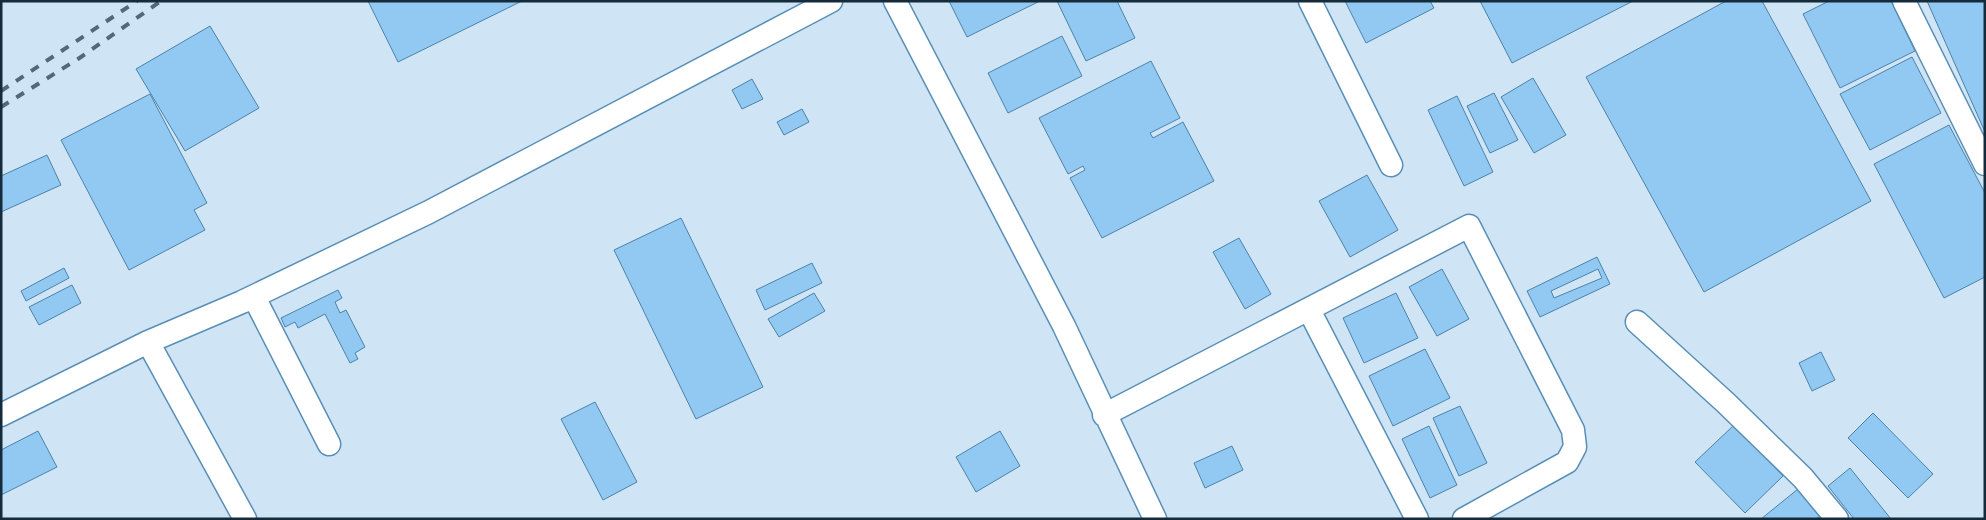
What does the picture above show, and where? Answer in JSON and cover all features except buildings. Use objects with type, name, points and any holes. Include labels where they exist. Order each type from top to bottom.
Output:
[{"type":"street","points":[[1,415],[148,342],[254,297],[429,212],[831,1]]},
{"type":"street","points":[[895,1],[1064,326],[1104,415],[1155,519]]},
{"type":"street","points":[[1310,1],[1391,164]]},
{"type":"street","points":[[1904,1],[1985,164]]},
{"type":"street","points":[[1104,415],[1469,226],[1573,430],[1575,447],[1567,462],[1552,472],[1464,519]]},
{"type":"street","points":[[254,297],[329,444]]},
{"type":"street","points":[[1309,310],[1417,519]]},
{"type":"street","points":[[1637,322],[1726,403],[1804,478],[1837,519]]},
{"type":"street","points":[[148,342],[245,519]]},
{"type":"railway","points":[[1,91],[137,1]]},
{"type":"railway","points":[[1,107],[78,59],[161,1]]}]
